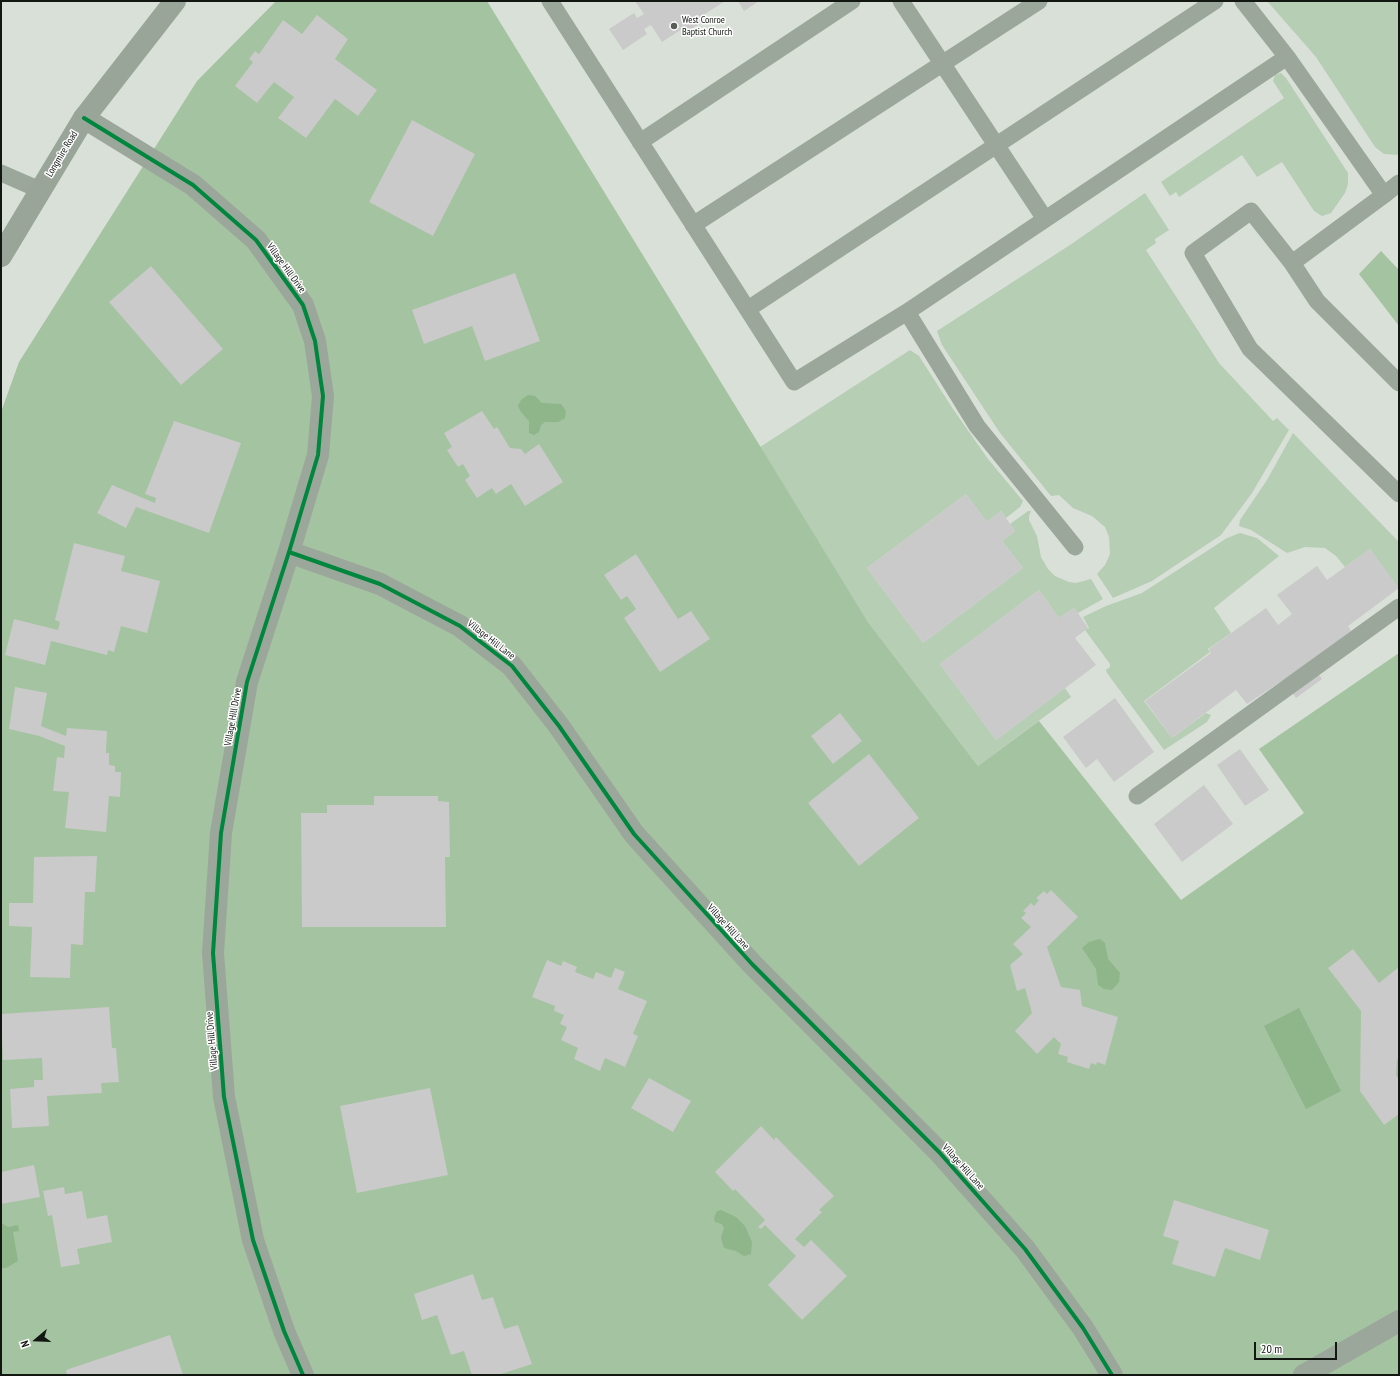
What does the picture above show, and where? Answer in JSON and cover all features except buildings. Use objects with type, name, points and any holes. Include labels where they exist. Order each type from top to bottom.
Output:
[{"type":"main road","name":"Longmire Road","points":[[1,256],[84,118],[175,1]]},
{"type":"street","name":"Village Hill Drive","points":[[84,118],[193,185],[256,240],[303,305],[315,341],[323,396],[318,454],[289,552],[247,682],[221,833],[212,952],[224,1097],[253,1240],[284,1331],[303,1375]]},
{"type":"street","name":"Village Hill Lane","points":[[289,552],[380,584],[460,626],[512,666],[558,726],[634,834],[752,964],[939,1152],[1020,1243],[1083,1328],[1112,1375]]},
{"type":"street","points":[[1304,1375],[1399,1321]]},
{"type":"lane","points":[[550,1],[794,382],[907,312],[1287,57]]},
{"type":"lane","points":[[640,142],[852,1]]},
{"type":"lane","points":[[901,1],[1045,219]]},
{"type":"lane","points":[[693,225],[1039,1]]},
{"type":"lane","points":[[748,309],[1215,1]]},
{"type":"lane","points":[[1243,1],[1287,57],[1384,195]]},
{"type":"lane","points":[[1,172],[40,190]]},
{"type":"lane","points":[[1292,263],[1399,183]]},
{"type":"lane","points":[[1399,384],[1317,301],[1292,263],[1251,211],[1193,253],[1250,349],[1399,494]]},
{"type":"lane","points":[[907,312],[976,426],[1075,547]]},
{"type":"lane","points":[[1137,796],[1399,607]]},
{"type":"shaded area","points":[[276,1],[487,1],[868,622],[978,766],[1039,721],[1181,900],[1304,813],[1259,749],[1399,653],[1399,1375],[1,1375],[1,412],[19,362],[197,81]]},
{"type":"shaded area","points":[[1267,1],[1399,1],[1399,155],[1384,154],[1375,147],[1316,57]]},
{"type":"shaded area","points":[[1281,73],[1286,78],[1348,173],[1348,184],[1345,193],[1331,213],[1322,216],[1314,211],[1282,162],[1257,177],[1242,155],[1179,197],[1176,192],[1170,196],[1161,182],[1284,98],[1273,81],[1275,75]]},
{"type":"shaded area","points":[[1145,193],[1169,230],[1155,239],[1156,243],[1146,250],[1219,363],[1273,421],[1277,418],[1289,430],[1252,493],[1221,535],[1152,581],[1113,598],[1097,574],[1105,565],[1110,554],[1109,537],[1105,527],[1092,516],[1073,508],[1059,495],[1051,496],[1000,433],[942,345],[937,331],[1070,245]]},
{"type":"shaded area","points":[[1381,251],[1399,270],[1399,326],[1359,274]]},
{"type":"shaded area","points":[[910,350],[919,356],[953,409],[988,459],[1023,501],[1020,507],[1006,518],[1001,511],[987,522],[966,494],[867,568],[923,643],[1023,568],[1002,541],[1015,531],[1010,524],[1028,511],[1031,511],[1029,520],[1037,536],[1041,557],[1048,569],[1055,576],[1069,582],[1076,583],[1091,579],[1103,599],[1078,613],[1074,608],[1059,618],[1039,590],[940,664],[996,740],[1065,688],[1071,697],[978,766],[868,622],[760,447]]},
{"type":"shaded area","points":[[528,395],[535,396],[542,403],[561,404],[566,411],[565,418],[558,422],[545,422],[541,425],[539,432],[534,435],[529,433],[529,421],[518,406],[521,400]]},
{"type":"shaded area","points":[[1293,433],[1399,542],[1399,589],[1370,549],[1345,567],[1336,556],[1325,548],[1305,547],[1287,553],[1251,530],[1239,526],[1240,520],[1267,480]]},
{"type":"shaded area","points":[[1240,533],[1257,538],[1279,556],[1214,608],[1231,633],[1208,649],[1210,652],[1144,701],[1172,738],[1206,713],[1211,715],[1207,722],[1164,750],[1107,673],[1106,670],[1110,667],[1110,664],[1085,630],[1089,628],[1083,617],[1106,606],[1142,593],[1227,538]]},
{"type":"shaded area","points":[[1100,939],[1105,943],[1108,959],[1120,973],[1119,982],[1112,990],[1104,989],[1098,985],[1096,969],[1082,948],[1089,942]]},
{"type":"shaded area","points":[[1299,1008],[1341,1091],[1306,1109],[1264,1026]]},
{"type":"shaded area","points":[[721,1210],[736,1217],[745,1226],[752,1242],[751,1254],[744,1256],[736,1251],[724,1248],[721,1238],[724,1228],[722,1224],[715,1222],[714,1218],[717,1211]]},
{"type":"shaded area","points":[[1,1223],[8,1227],[18,1225],[19,1231],[13,1232],[18,1261],[6,1268],[1,1268]]},
{"type":"cycle path","points":[[84,118],[193,185],[256,240],[303,305],[315,341],[323,396],[318,455],[289,552],[247,682],[221,833],[213,953],[224,1097],[253,1240],[284,1331],[303,1375]]},
{"type":"cycle path","points":[[289,552],[380,584],[460,626],[512,666],[559,726],[634,834],[752,964],[939,1152],[1025,1249],[1083,1328],[1112,1375]]},
{"type":"place","name":"West Conroe Baptist Church","points":[[674,26]]}]
